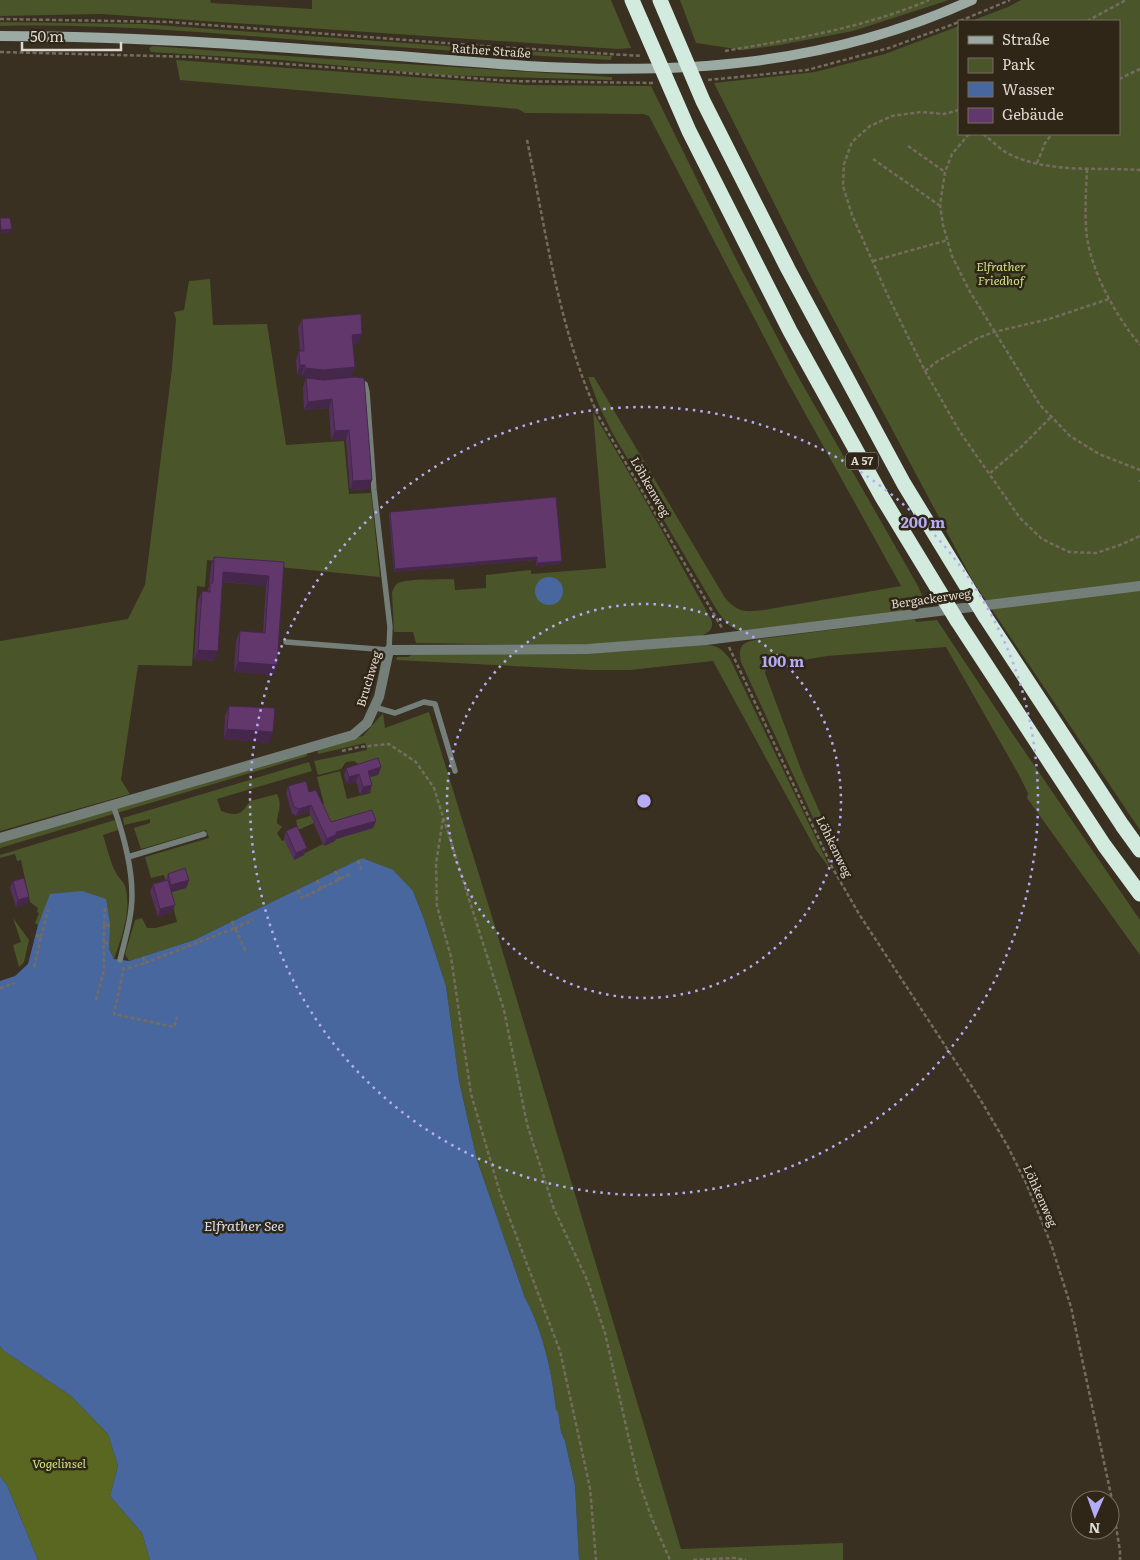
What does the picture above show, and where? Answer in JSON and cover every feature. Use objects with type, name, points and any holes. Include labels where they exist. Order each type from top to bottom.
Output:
[{"type":"highway","name":"A 57","points":[[632,0],[693,139],[790,331],[882,497],[958,622],[1098,837],[1140,894]]},
{"type":"highway","name":"A 57","points":[[660,0],[703,101],[783,260],[904,484],[986,618],[1140,850]]},
{"type":"main road","name":"Rather Straße","points":[[0,36],[62,36],[177,41],[518,65],[626,70],[728,65],[805,54],[848,44],[925,20],[972,0]]},
{"type":"street","name":"Bergackerweg","points":[[726,638],[1140,586]]},
{"type":"street","name":"Bruchweg","points":[[0,838],[354,734],[367,723],[379,697],[388,650],[588,650],[726,638]]},
{"type":"lane","points":[[286,642],[388,650],[390,627],[374,490],[367,392],[365,384],[358,381],[348,382]]},
{"type":"lane","points":[[374,707],[395,713],[424,702],[435,704],[455,771]]},
{"type":"lane","points":[[113,804],[128,857],[132,895],[122,960]]},
{"type":"lane","points":[[128,857],[204,834]]},
{"type":"path","points":[[721,52],[810,36],[860,24],[929,0]]},
{"type":"path","points":[[962,20],[1010,0]]},
{"type":"path","points":[[1089,20],[1126,0]]},
{"type":"path","points":[[0,19],[170,22],[619,54]]},
{"type":"path","points":[[0,52],[195,57],[510,81],[632,84]]},
{"type":"path","points":[[1120,79],[1140,69]]},
{"type":"path","points":[[958,110],[944,114],[921,112],[892,116],[870,126],[852,142],[844,164],[843,186],[852,215],[926,371],[960,432],[1020,518],[1042,539],[1069,552],[1096,553],[1140,536]]},
{"type":"path","points":[[968,135],[952,154],[945,172],[940,205],[943,225],[952,256],[968,290],[1040,405],[1070,436],[1099,454],[1140,470]]},
{"type":"path","points":[[984,135],[1007,152],[1054,166],[1140,170]]},
{"type":"path","points":[[1037,162],[1045,143],[1051,135]]},
{"type":"path","name":"Löhkenweg","points":[[527,140],[561,305],[590,398],[599,417],[722,628],[832,867],[859,914],[1008,1145],[1026,1183],[1051,1244],[1070,1307],[1107,1477],[1120,1560]]},
{"type":"path","points":[[908,146],[945,172]]},
{"type":"path","points":[[873,159],[940,205]]},
{"type":"path","points":[[1087,169],[1086,229],[1092,261],[1114,310],[1140,345]]},
{"type":"path","points":[[873,262],[948,240]]},
{"type":"path","points":[[926,371],[938,360],[978,338],[994,332],[1049,319],[1110,299]]},
{"type":"path","points":[[989,473],[1022,447],[1052,417]]},
{"type":"path","points":[[341,752],[359,747],[389,744],[416,762],[434,788],[504,1010],[526,1124],[554,1210],[588,1282],[605,1333],[638,1479],[652,1519],[670,1560]]},
{"type":"path","points":[[443,818],[436,864],[437,906],[452,957],[471,1094],[500,1193],[560,1351],[590,1488],[596,1560]]},
{"type":"path","points":[[358,860],[362,872]]},
{"type":"path","points":[[335,871],[340,880]]},
{"type":"path","points":[[298,900],[352,874]]},
{"type":"path","points":[[317,880],[321,889]]},
{"type":"path","points":[[298,890],[302,898]]},
{"type":"path","points":[[96,1000],[104,970],[105,906]]},
{"type":"path","points":[[34,967],[48,910]]},
{"type":"path","points":[[128,968],[146,964],[253,920]]},
{"type":"path","points":[[232,921],[246,952]]},
{"type":"path","points":[[104,925],[110,926]]},
{"type":"path","points":[[36,935],[42,936]]},
{"type":"path","points":[[104,943],[109,943]]},
{"type":"path","points":[[143,956],[146,964]]},
{"type":"path","points":[[122,960],[114,1014],[174,1027],[177,1017]]},
{"type":"path","points":[[0,988],[15,983]]},
{"type":"path","points":[[693,1560],[734,1558],[746,1560]]},
{"type":"green space","points":[[0,0],[210,0],[211,3],[312,9],[312,0],[611,0],[631,48],[618,49],[102,14],[0,16]]},
{"type":"green space","points":[[680,0],[949,0],[853,31],[743,50],[696,43]]},
{"type":"green space","name":"Elfrather Friedhof","points":[[1021,0],[1140,0],[1140,830],[974,583],[812,279],[714,83],[815,72],[885,54],[958,26],[958,135],[1120,135],[1120,20],[974,20]]},
{"type":"green space","points":[[0,22],[144,24],[502,50],[612,56],[611,60],[164,30],[41,25],[0,26]]},
{"type":"green space","points":[[153,46],[612,77],[612,80],[438,75],[281,60],[151,52],[149,48]]},
{"type":"green space","points":[[176,60],[525,85],[651,86],[737,261],[796,373],[918,586],[924,600],[920,604],[920,608],[903,609],[903,612],[744,632],[734,629],[715,607],[613,434],[588,377],[594,377],[725,598],[738,609],[747,611],[764,610],[901,586],[786,379],[649,116],[643,114],[525,113],[518,109],[180,80]]},
{"type":"green space","points":[[210,279],[213,325],[267,324],[286,445],[344,441],[349,494],[371,493],[380,577],[207,560],[205,587],[197,586],[192,666],[138,665],[121,780],[130,794],[0,831],[0,641],[128,619],[145,585],[172,368],[176,319],[174,312],[184,310],[189,281]]},
{"type":"green space","points":[[593,412],[711,619],[711,629],[695,638],[580,645],[416,643],[413,632],[394,632],[392,593],[396,585],[403,581],[454,579],[455,590],[486,588],[486,575],[531,570],[531,574],[606,568]]},
{"type":"green space","points":[[915,619],[916,622],[937,620],[1140,920],[1140,955],[1027,798],[1028,793],[1019,775],[946,647],[827,656],[767,666],[765,673],[802,772],[834,844],[828,850],[741,662],[741,648],[750,641],[760,639]]},
{"type":"green space","points":[[702,645],[718,648],[730,659],[831,870],[816,850],[713,661],[630,670],[591,670],[396,660],[397,657],[408,657],[413,654],[587,654]]},
{"type":"green space","points":[[429,712],[681,1549],[843,1543],[843,1560],[579,1560],[575,1485],[556,1410],[546,1352],[477,1160],[459,1081],[446,986],[413,891],[362,858],[194,940],[129,961],[125,954],[135,920],[142,918],[147,928],[156,928],[177,922],[169,891],[188,885],[184,874],[165,879],[164,875],[151,878],[145,857],[209,838],[206,830],[141,849],[134,828],[150,823],[150,819],[124,825],[123,818],[309,762],[312,771],[217,799],[221,811],[238,814],[250,801],[277,794],[280,806],[277,823],[282,827],[277,833],[282,841],[294,836],[303,854],[323,844],[314,823],[298,830],[296,820],[310,816],[312,807],[324,804],[317,777],[340,771],[347,799],[371,793],[363,767],[354,761],[346,762],[341,769],[318,775],[314,761],[367,750],[365,743],[318,754],[317,748],[363,736],[383,713],[385,728]]},
{"type":"green space","points":[[306,751],[307,756],[0,848],[0,842]]},
{"type":"green space","points":[[115,820],[118,830],[103,835],[114,869],[125,886],[127,913],[114,959],[109,949],[43,913],[38,925],[35,923],[39,913],[37,912],[38,908],[30,902],[21,860],[17,861],[15,854],[0,858],[0,855]]},
{"type":"green space","points":[[13,918],[29,940],[24,962],[19,967],[13,945],[21,942]]},
{"type":"green space","name":"Vogelinsel","points":[[0,1346],[4,1351],[71,1396],[108,1434],[118,1466],[110,1496],[142,1533],[150,1560],[38,1560],[7,1485],[0,1476]]},
{"type":"water","points":[[549,577],[559,581],[563,591],[559,601],[549,605],[539,601],[535,591],[539,581]]},
{"type":"water","name":"Elfrather See","points":[[362,858],[393,870],[413,891],[446,986],[459,1081],[477,1160],[525,1298],[542,1338],[549,1367],[556,1410],[575,1485],[579,1560],[150,1560],[142,1533],[110,1496],[118,1466],[108,1434],[71,1396],[4,1351],[0,1346],[0,981],[15,976],[28,964],[38,925],[50,894],[82,891],[106,899],[110,923],[109,949],[114,959],[129,961],[194,940]]},
{"type":"water","points":[[0,1476],[7,1485],[38,1560],[0,1560]]},
{"type":"building","points":[[0,218],[10,218],[12,229],[1,230]]},
{"type":"building","points":[[361,314],[362,334],[352,335],[355,367],[324,370],[305,368],[305,365],[300,365],[299,351],[304,351],[302,319]]},
{"type":"building","points":[[306,378],[324,380],[364,378],[372,480],[353,481],[349,430],[335,431],[332,399],[308,402]]},
{"type":"building","points":[[556,497],[562,561],[537,563],[537,557],[395,569],[390,512]]},
{"type":"building","points":[[214,557],[284,562],[277,665],[238,662],[240,631],[265,633],[269,576],[223,572],[218,651],[198,650],[202,591],[210,592],[210,583],[213,583]]},
{"type":"building","points":[[229,706],[275,708],[273,732],[227,729]]},
{"type":"building","points":[[378,758],[381,767],[368,771],[372,785],[363,787],[359,774],[349,777],[346,768]]},
{"type":"building","points":[[306,781],[309,792],[316,790],[331,822],[372,810],[376,821],[336,832],[337,834],[327,839],[311,805],[299,809],[294,807],[288,786]]},
{"type":"building","points":[[297,826],[307,848],[296,853],[286,831]]},
{"type":"building","points":[[185,868],[189,880],[171,885],[168,874]]},
{"type":"building","points":[[24,878],[29,897],[18,900],[13,881]]},
{"type":"building","points":[[168,880],[175,905],[160,909],[153,884]]}]
